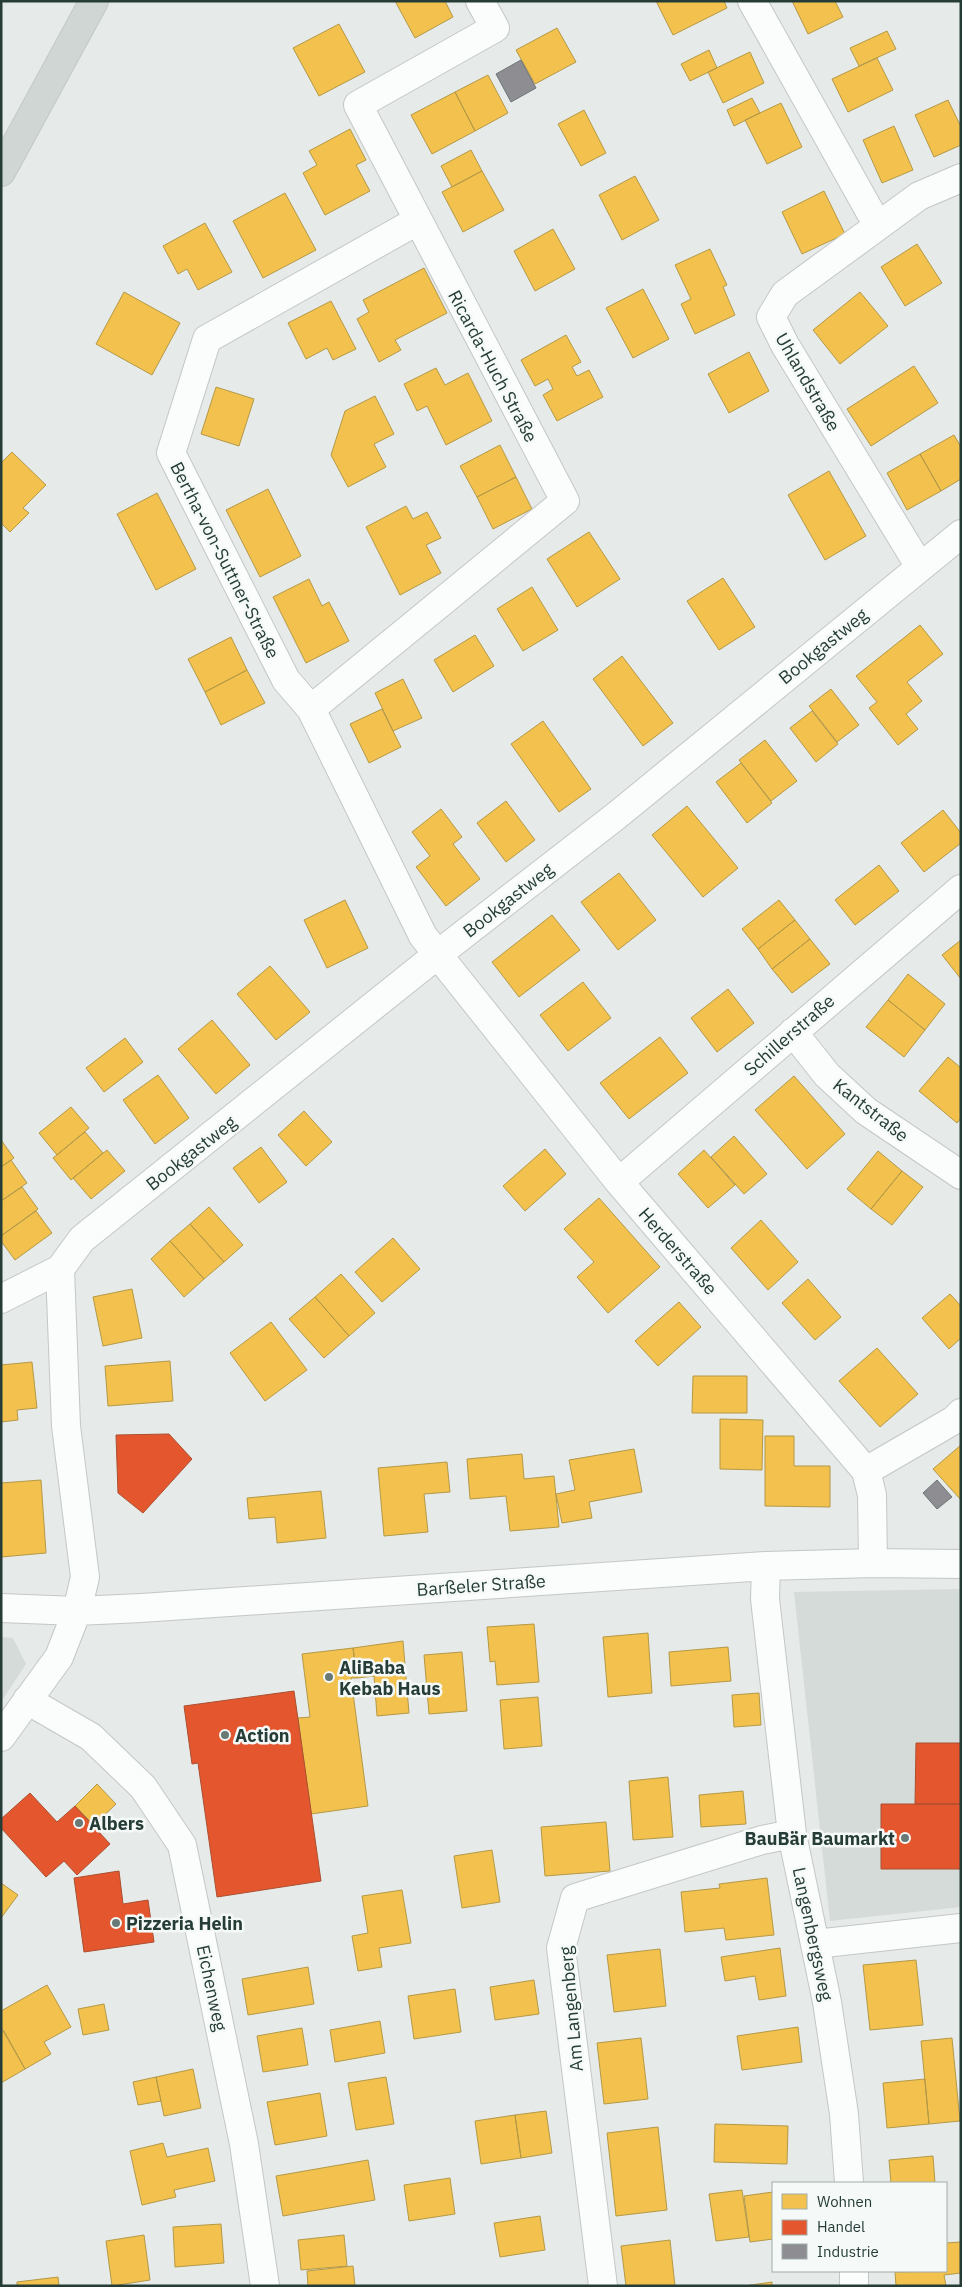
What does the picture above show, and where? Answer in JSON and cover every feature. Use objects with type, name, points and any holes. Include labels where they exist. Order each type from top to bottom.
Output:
[{"type":"main road","points":[[1,172],[94,1]]},
{"type":"street","name":"Ricarda-Huch Straße","points":[[311,709],[565,501],[358,105],[495,28],[480,1]]},
{"type":"street","points":[[752,1],[878,226]]},
{"type":"street","name":"Uhlandstraße","points":[[920,568],[785,345],[772,317],[785,294],[919,196],[961,178]]},
{"type":"street","name":"Bertha-von-Suttner-Straße","points":[[417,221],[207,339],[171,453],[286,680],[311,709],[423,936],[437,955]]},
{"type":"street","name":"Bookgastweg","points":[[1,1299],[60,1269],[82,1239],[437,955],[616,816],[961,534]]},
{"type":"street","name":"Schillerstraße","points":[[618,1182],[961,889]]},
{"type":"street","name":"Herderstraße","points":[[437,955],[618,1182],[866,1472],[872,1495],[873,1563]]},
{"type":"street","name":"Kantstraße","points":[[793,1032],[827,1075],[866,1111],[961,1175]]},
{"type":"street","points":[[1,1737],[59,1656],[77,1611],[85,1577],[66,1426],[60,1269]]},
{"type":"street","points":[[866,1472],[954,1420],[961,1413]]},
{"type":"street","name":"Barßeler Straße","points":[[1,1608],[77,1611],[766,1566],[873,1563],[961,1564]]},
{"type":"street","name":"Langenbergsweg","points":[[766,1566],[765,1599],[792,1834],[827,2002],[844,2114],[849,2182]]},
{"type":"street","name":"Eichenweg","points":[[27,1700],[96,1742],[143,1787],[182,1845],[244,2144],[266,2286]]},
{"type":"street","name":"Am Langenberg","points":[[603,2286],[561,1948],[575,1898],[762,1840],[792,1834]]},
{"type":"street","points":[[815,1944],[961,1928]]},
{"type":"street","points":[[854,2272],[854,2286]]},
{"type":"shaded area","points":[[961,1589],[961,1907],[830,1921],[794,1592]]},
{"type":"shaded area","points":[[1,1637],[13,1638],[26,1664],[1,1702]]},
{"type":"building: Wohnen","points":[[395,1],[445,1],[453,17],[415,38]]},
{"type":"building: Wohnen","points":[[656,1],[724,1],[727,8],[673,35]]},
{"type":"building: Wohnen","points":[[792,1],[835,1],[843,17],[808,34]]},
{"type":"building: Wohnen","points":[[339,24],[365,72],[319,96],[293,48]]},
{"type":"building: Wohnen","points":[[557,28],[576,62],[535,84],[516,50]]},
{"type":"building: Wohnen","points":[[887,31],[896,49],[859,66],[850,48]]},
{"type":"building: Wohnen","points":[[709,50],[717,68],[690,81],[681,64]]},
{"type":"building: Wohnen","points":[[750,52],[764,83],[723,103],[708,72]]},
{"type":"building: Wohnen","points":[[877,58],[893,90],[848,112],[832,79]]},
{"type":"building: Wohnen","points":[[488,75],[508,113],[475,131],[455,92]]},
{"type":"building: Wohnen","points":[[455,92],[475,131],[432,154],[411,115]]},
{"type":"building: Wohnen","points":[[752,98],[760,113],[734,126],[727,110]]},
{"type":"building: Wohnen","points":[[948,100],[961,127],[961,145],[934,157],[915,115]]},
{"type":"building: Wohnen","points":[[781,103],[802,147],[767,164],[745,120]]},
{"type":"building: Wohnen","points":[[584,110],[606,153],[581,166],[558,124]]},
{"type":"building: Wohnen","points":[[894,126],[913,170],[882,183],[863,140]]},
{"type":"building: Wohnen","points":[[350,129],[366,160],[356,165],[370,191],[325,215],[303,173],[317,165],[309,151]]},
{"type":"building: Wohnen","points":[[471,150],[482,171],[452,187],[441,166]]},
{"type":"building: Wohnen","points":[[482,171],[504,210],[463,232],[442,192]]},
{"type":"building: Wohnen","points":[[635,176],[659,220],[622,240],[599,195]]},
{"type":"building: Wohnen","points":[[824,191],[845,234],[802,254],[782,212]]},
{"type":"building: Wohnen","points":[[285,193],[316,250],[263,278],[233,221]]},
{"type":"building: Wohnen","points":[[205,223],[232,272],[198,290],[187,269],[178,274],[163,246]]},
{"type":"building: Wohnen","points":[[553,229],[575,269],[535,291],[514,251]]},
{"type":"building: Wohnen","points":[[917,244],[942,283],[905,306],[881,267]]},
{"type":"building: Wohnen","points":[[710,249],[727,285],[723,287],[735,315],[695,334],[681,304],[691,299],[675,265]]},
{"type":"building: Wohnen","points":[[424,268],[447,313],[395,340],[401,350],[379,362],[357,319],[369,312],[363,300]]},
{"type":"building: Wohnen","points":[[643,289],[669,339],[633,358],[606,308]]},
{"type":"building: Wohnen","points":[[124,292],[180,323],[152,375],[96,344]]},
{"type":"building: Wohnen","points":[[860,292],[888,326],[840,364],[813,330]]},
{"type":"building: Wohnen","points":[[331,301],[356,349],[333,360],[327,348],[306,359],[288,323]]},
{"type":"building: Wohnen","points":[[566,335],[581,362],[572,367],[577,376],[589,370],[603,397],[557,421],[543,395],[553,389],[548,379],[535,386],[521,360]]},
{"type":"building: Wohnen","points":[[749,352],[769,391],[729,413],[708,374]]},
{"type":"building: Wohnen","points":[[914,366],[938,403],[871,446],[847,409]]},
{"type":"building: Wohnen","points":[[436,368],[445,385],[468,373],[492,421],[446,445],[427,406],[417,411],[404,384]]},
{"type":"building: Wohnen","points":[[216,387],[254,399],[239,446],[201,434]]},
{"type":"building: Wohnen","points":[[375,396],[394,434],[374,444],[386,467],[348,487],[331,455],[345,411]]},
{"type":"building: Wohnen","points":[[954,435],[961,447],[961,479],[941,491],[920,454]]},
{"type":"building: Wohnen","points":[[500,445],[516,477],[477,497],[460,466]]},
{"type":"building: Wohnen","points":[[12,452],[46,485],[23,508],[29,513],[10,532],[1,523],[1,463]]},
{"type":"building: Wohnen","points":[[920,454],[941,491],[907,510],[887,473]]},
{"type":"building: Wohnen","points":[[829,471],[866,536],[825,560],[788,495]]},
{"type":"building: Wohnen","points":[[516,477],[532,509],[493,529],[477,497]]},
{"type":"building: Wohnen","points":[[268,489],[301,556],[260,577],[226,510]]},
{"type":"building: Wohnen","points":[[157,493],[196,569],[156,590],[117,514]]},
{"type":"building: Wohnen","points":[[406,506],[413,519],[427,512],[441,538],[426,545],[441,573],[400,595],[366,527]]},
{"type":"building: Wohnen","points":[[589,532],[620,579],[577,607],[547,559]]},
{"type":"building: Wohnen","points":[[723,578],[755,627],[719,650],[687,601]]},
{"type":"building: Wohnen","points":[[309,579],[322,606],[329,602],[349,641],[306,663],[273,597]]},
{"type":"building: Wohnen","points":[[532,587],[558,630],[523,651],[497,609]]},
{"type":"building: Wohnen","points":[[920,625],[943,654],[907,682],[922,701],[906,714],[918,729],[898,745],[869,708],[877,702],[856,676]]},
{"type":"building: Wohnen","points":[[475,635],[494,666],[453,692],[434,660]]},
{"type":"building: Wohnen","points":[[231,637],[247,670],[205,692],[188,659]]},
{"type":"building: Wohnen","points":[[622,656],[673,723],[643,746],[593,679]]},
{"type":"building: Wohnen","points":[[247,670],[265,703],[221,725],[205,692]]},
{"type":"building: Wohnen","points":[[403,679],[422,718],[393,731],[375,693]]},
{"type":"building: Wohnen","points":[[831,689],[859,725],[837,742],[809,706]]},
{"type":"building: Wohnen","points":[[382,709],[401,747],[369,763],[350,724]]},
{"type":"building: Wohnen","points":[[812,711],[838,744],[816,762],[790,728]]},
{"type":"building: Wohnen","points":[[543,721],[591,789],[559,812],[511,744]]},
{"type":"building: Wohnen","points":[[765,740],[797,781],[771,801],[739,760]]},
{"type":"building: Wohnen","points":[[741,763],[772,803],[747,823],[716,782]]},
{"type":"building: Wohnen","points":[[506,801],[535,840],[506,862],[477,823]]},
{"type":"building: Wohnen","points":[[687,806],[738,868],[703,897],[652,835]]},
{"type":"building: Wohnen","points":[[441,809],[462,837],[453,844],[480,879],[446,906],[416,867],[430,856],[412,832]]},
{"type":"building: Wohnen","points":[[943,810],[961,833],[961,843],[924,872],[901,843]]},
{"type":"building: Wohnen","points":[[879,865],[899,891],[855,925],[835,900]]},
{"type":"building: Wohnen","points":[[619,873],[656,920],[618,950],[581,902]]},
{"type":"building: Wohnen","points":[[345,900],[368,948],[327,968],[304,920]]},
{"type":"building: Wohnen","points":[[779,900],[795,920],[758,949],[742,929]]},
{"type":"building: Wohnen","points":[[552,915],[580,950],[519,997],[492,962]]},
{"type":"building: Wohnen","points":[[795,920],[810,939],[772,969],[758,949]]},
{"type":"building: Wohnen","points":[[810,939],[830,964],[792,993],[772,969]]},
{"type":"building: Wohnen","points":[[961,940],[961,979],[942,955]]},
{"type":"building: Wohnen","points":[[270,966],[310,1012],[276,1040],[237,994]]},
{"type":"building: Wohnen","points":[[908,974],[945,1004],[925,1030],[888,1000]]},
{"type":"building: Wohnen","points":[[583,982],[611,1018],[568,1051],[540,1015]]},
{"type":"building: Wohnen","points":[[728,989],[754,1023],[717,1052],[691,1018]]},
{"type":"building: Wohnen","points":[[888,1000],[925,1030],[904,1057],[866,1027]]},
{"type":"building: Wohnen","points":[[212,1020],[250,1065],[216,1094],[178,1049]]},
{"type":"building: Wohnen","points":[[660,1037],[688,1073],[629,1119],[600,1083]]},
{"type":"building: Wohnen","points":[[125,1038],[143,1062],[104,1092],[86,1068]]},
{"type":"building: Wohnen","points":[[948,1057],[961,1068],[961,1118],[957,1123],[919,1091]]},
{"type":"building: Wohnen","points":[[158,1075],[189,1118],[155,1144],[123,1100]]},
{"type":"building: Wohnen","points":[[794,1076],[845,1134],[807,1169],[755,1110]]},
{"type":"building: Wohnen","points":[[71,1107],[89,1128],[57,1155],[39,1133]]},
{"type":"building: Wohnen","points":[[304,1111],[332,1142],[306,1166],[278,1135]]},
{"type":"building: Wohnen","points":[[85,1132],[103,1153],[71,1180],[53,1158]]},
{"type":"building: Wohnen","points":[[734,1136],[767,1174],[744,1194],[711,1157]]},
{"type":"building: Wohnen","points":[[1,1140],[14,1158],[1,1167]]},
{"type":"building: Wohnen","points":[[261,1147],[287,1182],[259,1203],[233,1168]]},
{"type":"building: Wohnen","points":[[545,1149],[566,1174],[525,1211],[503,1186]]},
{"type":"building: Wohnen","points":[[107,1150],[125,1171],[91,1199],[73,1178]]},
{"type":"building: Wohnen","points":[[704,1150],[735,1185],[708,1208],[678,1174]]},
{"type":"building: Wohnen","points":[[878,1151],[902,1171],[871,1209],[847,1189]]},
{"type":"building: Wohnen","points":[[11,1160],[27,1183],[1,1201],[1,1167]]},
{"type":"building: Wohnen","points":[[902,1171],[923,1187],[892,1225],[871,1209]]},
{"type":"building: Wohnen","points":[[22,1187],[38,1209],[1,1236],[1,1201]]},
{"type":"building: Wohnen","points":[[599,1198],[660,1267],[608,1313],[577,1277],[594,1262],[564,1229]]},
{"type":"building: Wohnen","points":[[209,1207],[243,1245],[224,1262],[190,1224]]},
{"type":"building: Wohnen","points":[[36,1211],[52,1233],[15,1260],[1,1241],[1,1236]]},
{"type":"building: Wohnen","points":[[761,1220],[798,1262],[768,1290],[731,1248]]},
{"type":"building: Wohnen","points":[[190,1224],[224,1262],[204,1279],[170,1241]]},
{"type":"building: Wohnen","points":[[393,1238],[420,1269],[382,1302],[355,1272]]},
{"type":"building: Wohnen","points":[[170,1241],[204,1279],[184,1297],[151,1259]]},
{"type":"building: Wohnen","points":[[341,1274],[375,1313],[349,1336],[315,1297]]},
{"type":"building: Wohnen","points":[[808,1279],[841,1317],[815,1340],[782,1303]]},
{"type":"building: Wohnen","points":[[132,1289],[142,1338],[103,1346],[93,1297]]},
{"type":"building: Wohnen","points":[[950,1294],[961,1306],[961,1338],[949,1349],[922,1318]]},
{"type":"building: Wohnen","points":[[315,1297],[349,1336],[324,1358],[289,1319]]},
{"type":"building: Wohnen","points":[[679,1302],[701,1327],[658,1366],[635,1341]]},
{"type":"building: Wohnen","points":[[271,1322],[307,1370],[265,1401],[230,1353]]},
{"type":"building: Wohnen","points":[[877,1348],[918,1394],[880,1427],[839,1381]]},
{"type":"building: Wohnen","points":[[170,1361],[173,1401],[108,1406],[105,1366]]},
{"type":"building: Wohnen","points":[[32,1362],[37,1408],[17,1410],[18,1420],[1,1422],[1,1365]]},
{"type":"building: Wohnen","points":[[693,1376],[747,1376],[747,1413],[692,1413]]},
{"type":"building: Wohnen","points":[[720,1419],[763,1420],[762,1470],[720,1469]]},
{"type":"building: Wohnen","points":[[765,1436],[794,1436],[794,1466],[830,1466],[830,1507],[765,1506]]},
{"type":"building: Wohnen","points":[[961,1445],[961,1500],[933,1469]]},
{"type":"building: Wohnen","points":[[634,1449],[642,1492],[589,1502],[592,1518],[562,1523],[556,1494],[575,1490],[569,1460]]},
{"type":"building: Wohnen","points":[[522,1454],[524,1479],[554,1476],[559,1527],[510,1531],[506,1496],[470,1499],[467,1459]]},
{"type":"building: Wohnen","points":[[447,1462],[450,1492],[424,1494],[428,1532],[384,1536],[378,1468]]},
{"type":"building: Wohnen","points":[[41,1480],[46,1553],[1,1557],[1,1483]]},
{"type":"building: Wohnen","points":[[321,1491],[326,1538],[277,1543],[275,1517],[249,1519],[247,1498]]},
{"type":"building: Wohnen","points":[[534,1624],[539,1682],[497,1685],[495,1661],[490,1662],[487,1627]]},
{"type":"building: Wohnen","points":[[648,1633],[652,1693],[608,1697],[603,1637]]},
{"type":"building: Wohnen","points":[[403,1641],[409,1713],[377,1716],[374,1676],[357,1678],[353,1648]]},
{"type":"building: Wohnen","points":[[728,1647],[731,1681],[671,1686],[669,1652]]},
{"type":"building: Wohnen","points":[[353,1648],[357,1678],[351,1678],[368,1806],[311,1814],[298,1718],[310,1717],[302,1654]]},
{"type":"building: Wohnen","points":[[462,1652],[467,1711],[429,1714],[424,1655]]},
{"type":"building: Wohnen","points":[[759,1693],[761,1725],[734,1727],[732,1695]]},
{"type":"building: Wohnen","points":[[538,1697],[542,1746],[504,1749],[500,1700]]},
{"type":"building: Wohnen","points":[[668,1777],[673,1837],[633,1840],[629,1781]]},
{"type":"building: Wohnen","points":[[97,1784],[116,1804],[94,1825],[75,1806]]},
{"type":"building: Wohnen","points":[[743,1791],[746,1824],[701,1827],[699,1795]]},
{"type":"building: Wohnen","points":[[606,1822],[610,1871],[545,1876],[541,1827]]},
{"type":"building: Wohnen","points":[[492,1850],[500,1902],[462,1908],[454,1856]]},
{"type":"building: Wohnen","points":[[767,1878],[774,1935],[726,1940],[724,1928],[685,1932],[681,1892],[720,1888],[719,1884]]},
{"type":"building: Wohnen","points":[[1,1883],[18,1895],[1,1918]]},
{"type":"building: Wohnen","points":[[402,1890],[411,1943],[379,1948],[382,1967],[358,1971],[352,1936],[368,1933],[362,1896]]},
{"type":"building: Wohnen","points":[[780,1948],[786,1996],[759,2000],[755,1976],[725,1981],[721,1957]]},
{"type":"building: Wohnen","points":[[660,1949],[666,2006],[614,2012],[607,1955]]},
{"type":"building: Wohnen","points":[[916,1960],[923,2025],[870,2030],[863,1965]]},
{"type":"building: Wohnen","points":[[308,1967],[314,2004],[248,2015],[242,1979]]},
{"type":"building: Wohnen","points":[[534,1980],[539,2014],[495,2020],[490,1987]]},
{"type":"building: Wohnen","points":[[47,1985],[71,2027],[44,2042],[51,2054],[25,2069],[1,2027],[1,2011]]},
{"type":"building: Wohnen","points":[[455,1989],[461,2032],[414,2039],[408,1996]]},
{"type":"building: Wohnen","points":[[104,2004],[109,2030],[83,2035],[78,2009]]},
{"type":"building: Wohnen","points":[[380,2021],[385,2053],[335,2062],[330,2030]]},
{"type":"building: Wohnen","points":[[798,2027],[802,2062],[742,2070],[737,2036]]},
{"type":"building: Wohnen","points":[[302,2028],[308,2065],[263,2072],[257,2036]]},
{"type":"building: Wohnen","points":[[4,2031],[25,2069],[1,2083],[1,2033]]},
{"type":"building: Wohnen","points":[[641,2038],[648,2099],[604,2104],[597,2043]]},
{"type":"building: Wohnen","points":[[952,2038],[960,2121],[929,2124],[921,2041]]},
{"type":"building: Wohnen","points":[[193,2069],[201,2108],[164,2116],[156,2077]]},
{"type":"building: Wohnen","points":[[156,2077],[161,2101],[138,2105],[133,2082]]},
{"type":"building: Wohnen","points":[[386,2077],[394,2124],[356,2130],[348,2083]]},
{"type":"building: Wohnen","points":[[925,2079],[929,2124],[887,2128],[883,2083]]},
{"type":"building: Wohnen","points":[[320,2093],[327,2136],[275,2145],[267,2102]]},
{"type":"building: Wohnen","points":[[546,2111],[552,2153],[521,2158],[515,2115]]},
{"type":"building: Wohnen","points":[[515,2115],[521,2158],[481,2164],[475,2121]]},
{"type":"building: Wohnen","points":[[715,2124],[788,2126],[787,2164],[714,2162]]},
{"type":"building: Wohnen","points":[[658,2127],[667,2210],[616,2216],[607,2133]]},
{"type":"building: Wohnen","points":[[163,2143],[167,2157],[208,2148],[215,2181],[174,2190],[176,2197],[142,2205],[130,2151]]},
{"type":"building: Wohnen","points":[[933,2156],[935,2182],[891,2182],[889,2160]]},
{"type":"building: Wohnen","points":[[368,2160],[375,2200],[283,2216],[276,2176]]},
{"type":"building: Wohnen","points":[[450,2178],[455,2214],[409,2221],[404,2185]]},
{"type":"building: Wohnen","points":[[742,2190],[749,2237],[716,2241],[709,2194]]},
{"type":"building: Wohnen","points":[[772,2192],[772,2239],[750,2242],[744,2196]]},
{"type":"building: Wohnen","points":[[540,2216],[545,2250],[500,2257],[494,2223]]},
{"type":"building: Wohnen","points":[[221,2224],[224,2263],[175,2267],[173,2227]]},
{"type":"building: Wohnen","points":[[144,2235],[150,2280],[112,2286],[106,2241]]},
{"type":"building: Wohnen","points":[[344,2235],[347,2266],[301,2270],[298,2240]]},
{"type":"building: Wohnen","points":[[670,2240],[675,2286],[626,2286],[621,2246]]},
{"type":"building: Wohnen","points":[[961,2242],[961,2273],[944,2275],[946,2286],[896,2286],[895,2272],[947,2272],[947,2243]]},
{"type":"building: Wohnen","points":[[353,2266],[355,2286],[308,2286],[307,2271]]},
{"type":"building: Wohnen","points":[[58,2277],[59,2286],[17,2286],[17,2282]]},
{"type":"building: Wohnen","points":[[772,2282],[772,2286],[744,2286]]},
{"type":"building: Handel","points":[[169,1434],[192,1459],[143,1513],[118,1493],[116,1435]]},
{"type":"building: Handel","points":[[294,1691],[321,1881],[217,1897],[198,1763],[192,1764],[184,1706]]},
{"type":"building: Handel","points":[[916,1743],[961,1743],[961,1804],[915,1804]]},
{"type":"building: Handel","points":[[30,1793],[57,1822],[75,1806],[110,1844],[77,1875],[64,1861],[46,1877],[1,1828],[1,1819]]},
{"type":"building: Handel","points":[[881,1804],[961,1804],[961,1869],[881,1869]]},
{"type":"building: Handel","name":"Pizzeria Helin","points":[[119,1871],[123,1904],[148,1900],[154,1942],[84,1952],[74,1878]]},
{"type":"building: Industrie","points":[[521,60],[536,88],[511,102],[496,74]]},
{"type":"building: Industrie","points":[[937,1480],[952,1497],[937,1509],[923,1493]]},
{"type":"place","name":"AliBaba Kebab Haus","points":[[329,1677]]},
{"type":"place","name":"Action","points":[[225,1735]]},
{"type":"place","name":"Albers","points":[[79,1823]]},
{"type":"place","name":"BauBär Baumarkt","points":[[905,1838]]},
{"type":"place","name":"Pizzeria Helin","points":[[116,1923]]}]
